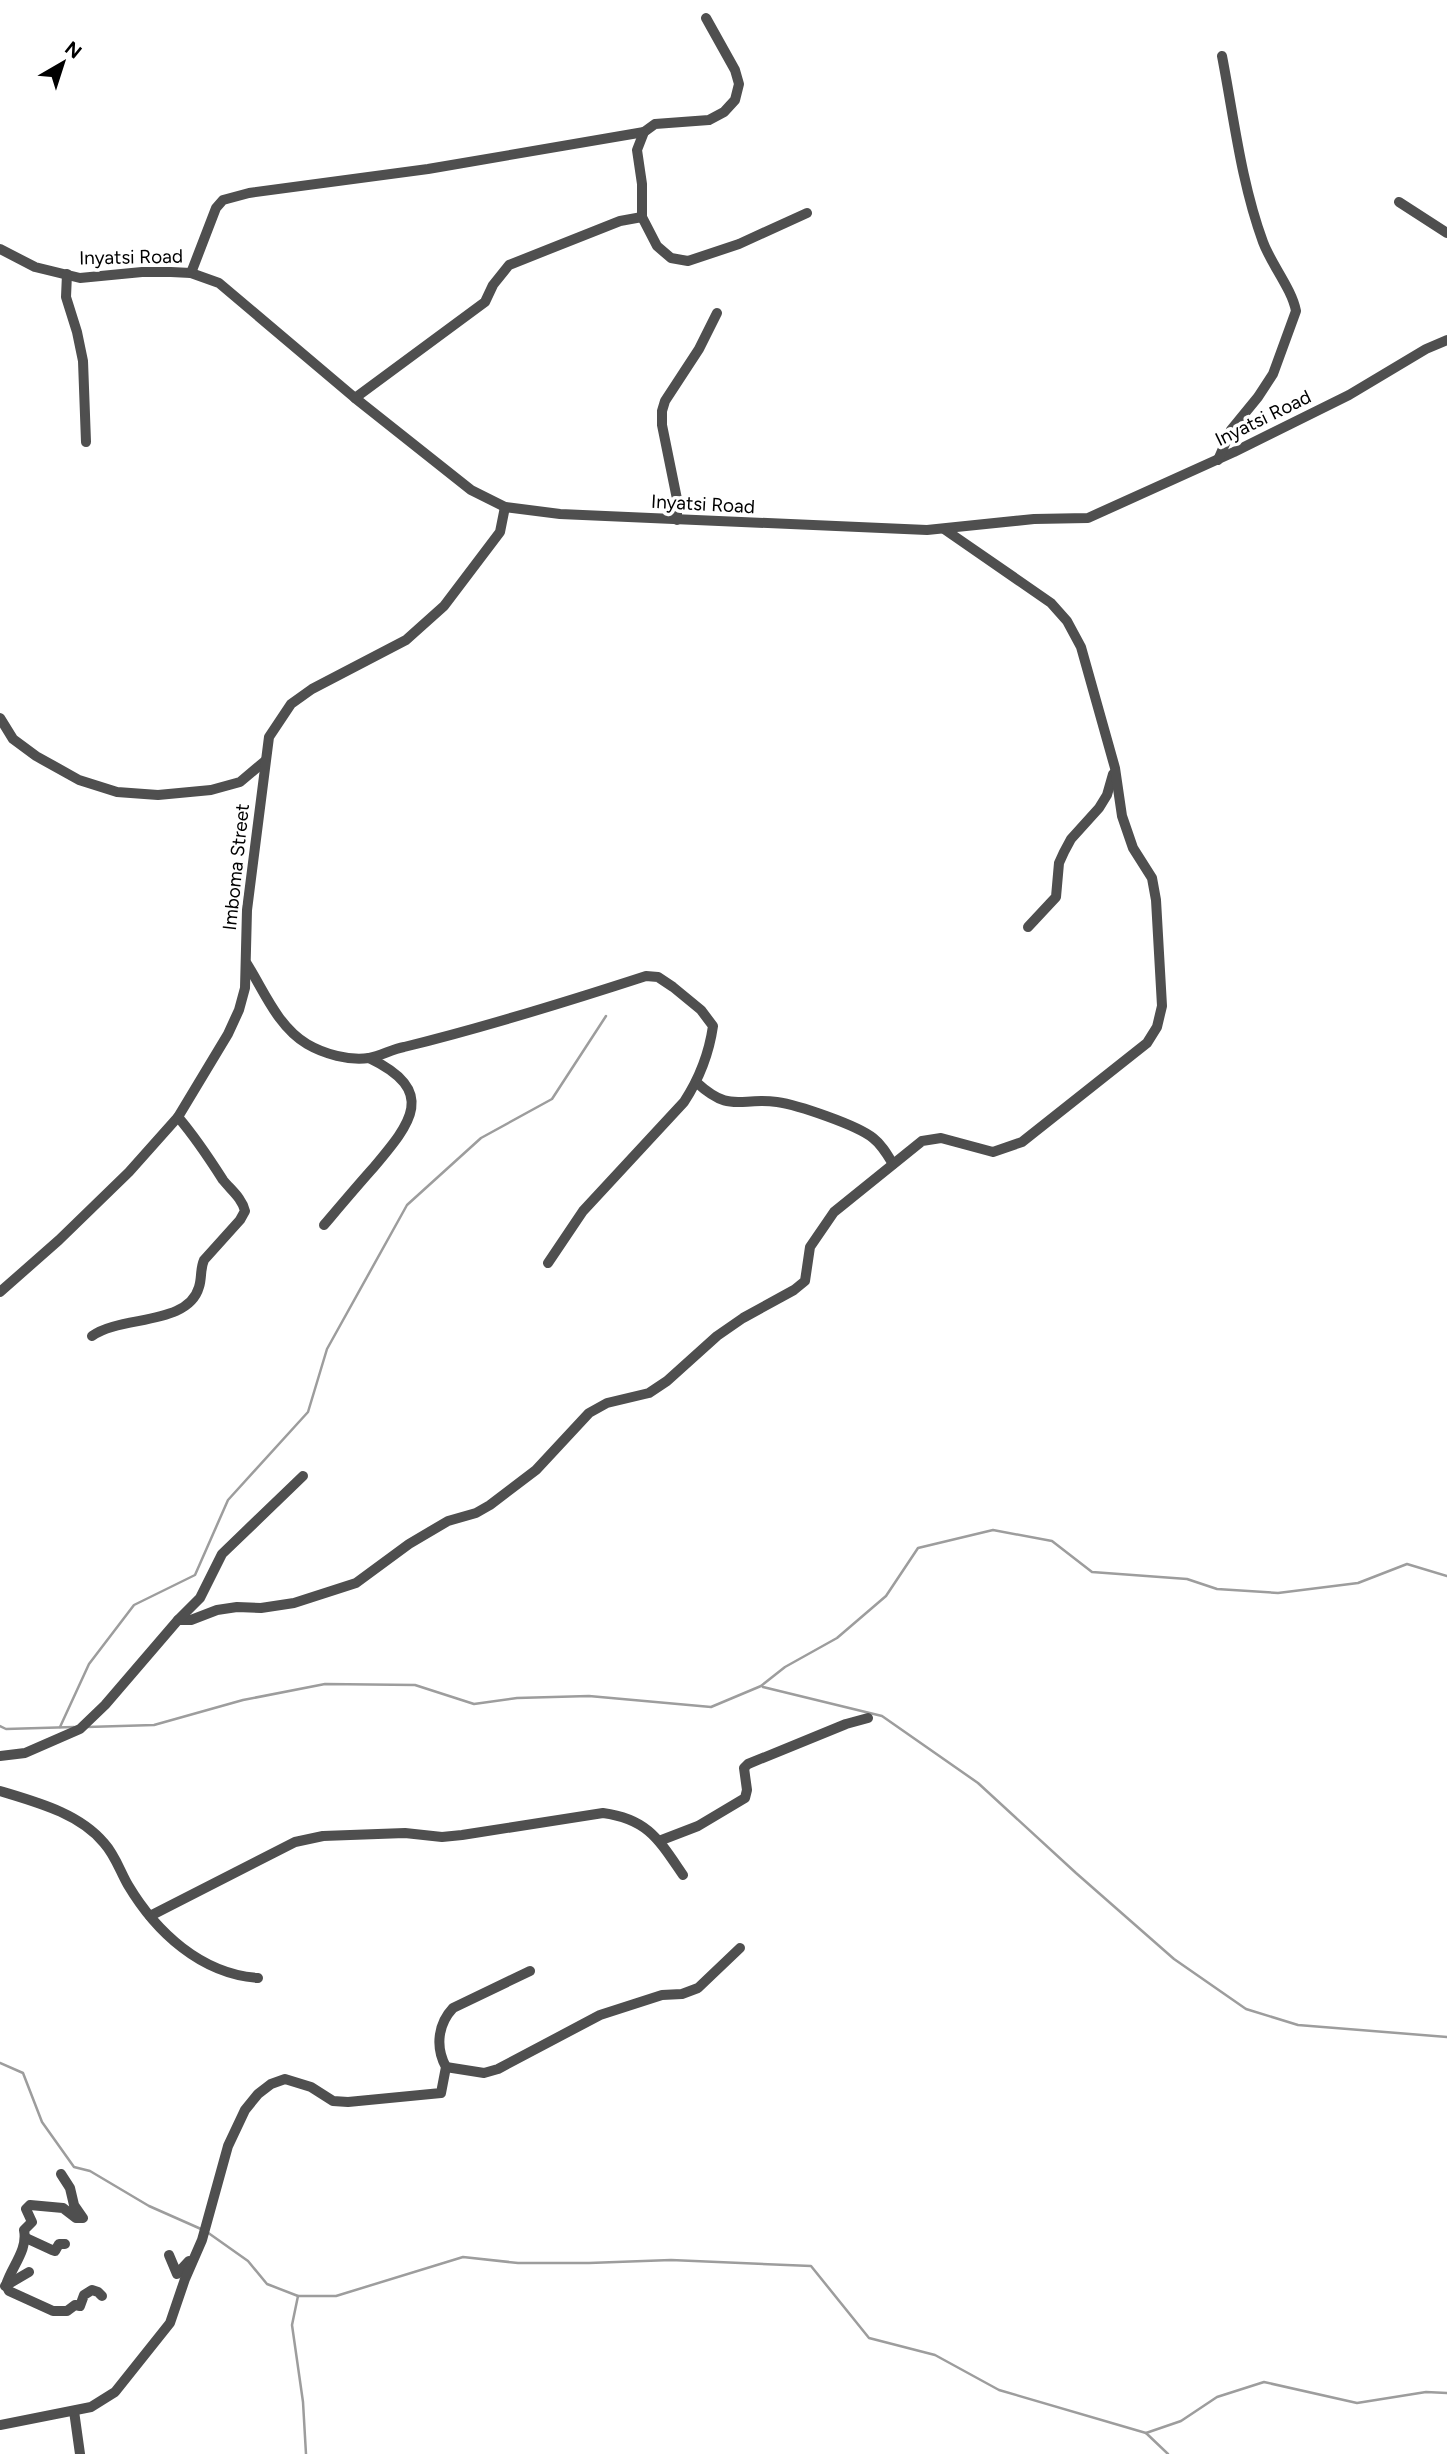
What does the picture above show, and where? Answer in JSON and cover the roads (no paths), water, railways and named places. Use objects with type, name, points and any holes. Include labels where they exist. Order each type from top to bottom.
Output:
[{"type":"street","points":[[191,273],[216,208],[223,200],[249,193],[428,169],[644,132],[655,124],[709,120],[724,112],[734,100],[739,84],[735,70],[706,18]]},
{"type":"street","points":[[1217,460],[1231,430],[1273,374],[1296,311],[1264,244],[1251,205],[1222,56]]},
{"type":"street","points":[[644,132],[637,150],[642,184],[642,217],[657,246],[671,258],[688,261],[739,244],[807,213]]},
{"type":"street","points":[[1399,202],[1447,233]]},
{"type":"street","points":[[355,398],[485,302],[493,285],[509,265],[620,221],[642,217]]},
{"type":"street","name":"Inyatsi Road","points":[[0,249],[35,267],[80,278],[142,272],[191,273],[219,283],[355,398],[471,490],[505,507],[560,514],[927,530],[1034,519],[1088,518],[1217,460],[1349,395],[1426,349],[1447,340]]},
{"type":"street","points":[[66,274],[66,297],[77,332],[82,361],[86,442]]},
{"type":"street","points":[[677,520],[677,499],[662,425],[662,411],[665,401],[699,349],[717,313]]},
{"type":"street","name":"Imboma Street","points":[[0,1292],[59,1240],[129,1172],[178,1117],[228,1034],[245,988],[248,898],[269,737],[291,704],[312,689],[405,640],[444,606],[500,532],[505,507]]},
{"type":"street","points":[[178,1620],[191,1620],[217,1610],[294,1603],[356,1583],[409,1544],[449,1521],[490,1505],[536,1470],[589,1413],[607,1403],[649,1393],[667,1381],[717,1336],[794,1290],[805,1280],[810,1247],[834,1212],[922,1141],[941,1138],[993,1152],[1022,1142],[1147,1043],[1157,1027],[1162,1006],[1156,900],[1152,878],[1133,848],[1122,817],[1115,768],[1081,648],[1067,621],[1051,604],[944,528]]},
{"type":"street","points":[[0,718],[13,739],[36,756],[79,780],[117,792],[158,795],[211,790],[240,782],[265,761]]},
{"type":"street","points":[[1028,927],[1056,897],[1059,863],[1064,852],[1071,839],[1107,795],[1115,768]]},
{"type":"street","points":[[247,964],[277,1015],[306,1044],[350,1059],[369,1058],[401,1047],[519,1017],[646,976],[659,977],[701,1010],[713,1026],[711,1041],[696,1082],[684,1102],[583,1211],[548,1263]]},
{"type":"street","points":[[324,1224],[398,1138],[409,1120],[412,1104],[407,1088],[388,1067],[369,1058]]},
{"type":"street","points":[[696,1082],[721,1101],[776,1102],[803,1109],[855,1129],[872,1137],[893,1164]]},
{"type":"street","points":[[92,1336],[114,1325],[166,1315],[182,1308],[195,1296],[204,1260],[245,1211],[239,1197],[225,1183],[192,1133],[178,1117]]},
{"type":"street","points":[[0,1756],[25,1753],[80,1729],[105,1705],[200,1598],[222,1554],[303,1476]]},
{"type":"street","points":[[659,1841],[698,1826],[745,1798],[747,1790],[744,1768],[748,1763],[846,1724],[868,1718]]},
{"type":"street","points":[[0,1791],[41,1804],[88,1828],[104,1843],[127,1884],[150,1916],[171,1938],[192,1956],[244,1977],[258,1978]]},
{"type":"street","points":[[150,1916],[295,1842],[323,1836],[405,1833],[462,1835],[603,1813],[624,1816],[639,1824],[659,1841],[683,1875]]},
{"type":"street","points":[[446,2067],[484,2073],[498,2069],[600,2015],[662,1995],[682,1994],[698,1987],[740,1948]]},
{"type":"street","points":[[0,2425],[91,2407],[115,2392],[170,2323],[202,2240],[228,2146],[245,2110],[258,2094],[271,2084],[285,2079],[311,2087],[333,2101],[341,2102],[440,2093],[446,2067],[439,2046],[441,2025],[446,2016],[453,2008],[530,1971]]},
{"type":"street","points":[[3,2288],[26,2238],[24,2230],[32,2222],[26,2208],[30,2205],[63,2208],[76,2218],[83,2218],[74,2205],[70,2188],[61,2174]]},
{"type":"street","points":[[26,2238],[55,2251],[59,2244],[65,2245]]},
{"type":"street","points":[[169,2255],[177,2274],[196,2253]]},
{"type":"street","points":[[3,2288],[29,2272]]},
{"type":"street","points":[[3,2288],[53,2311],[67,2311],[75,2305],[80,2306],[85,2295],[92,2290],[102,2296]]},
{"type":"street","points":[[74,2411],[79,2454]]},
{"type":"waterway","points":[[60,1727],[89,1664],[134,1605],[195,1575],[228,1500],[308,1412],[327,1349],[407,1205],[481,1138],[552,1099],[606,1016]]},
{"type":"waterway","points":[[87,1727],[154,1725],[243,1700],[325,1684],[415,1685],[474,1704],[517,1698],[589,1696],[711,1707],[761,1686],[785,1667],[837,1638],[886,1596],[918,1548],[993,1530],[1052,1541],[1092,1572],[1187,1579],[1217,1589],[1278,1593],[1358,1583],[1407,1564],[1447,1576]]},
{"type":"waterway","points":[[763,1687],[882,1716],[978,1783],[1174,1959],[1246,2009],[1298,2025],[1447,2037]]},
{"type":"waterway","points":[[0,1726],[6,1729],[74,1727]]},
{"type":"waterway","points":[[0,2063],[23,2073],[42,2122],[74,2167],[90,2171],[149,2206],[201,2229]]},
{"type":"waterway","points":[[207,2232],[248,2261],[267,2284],[298,2296],[336,2296],[463,2257],[518,2263],[671,2260],[811,2266],[869,2338],[935,2355],[999,2390],[1146,2433],[1168,2454]]},
{"type":"waterway","points":[[298,2296],[292,2325],[303,2402],[306,2454]]},
{"type":"waterway","points":[[1146,2433],[1181,2421],[1217,2397],[1264,2382],[1357,2403],[1426,2392],[1447,2393]]}]
